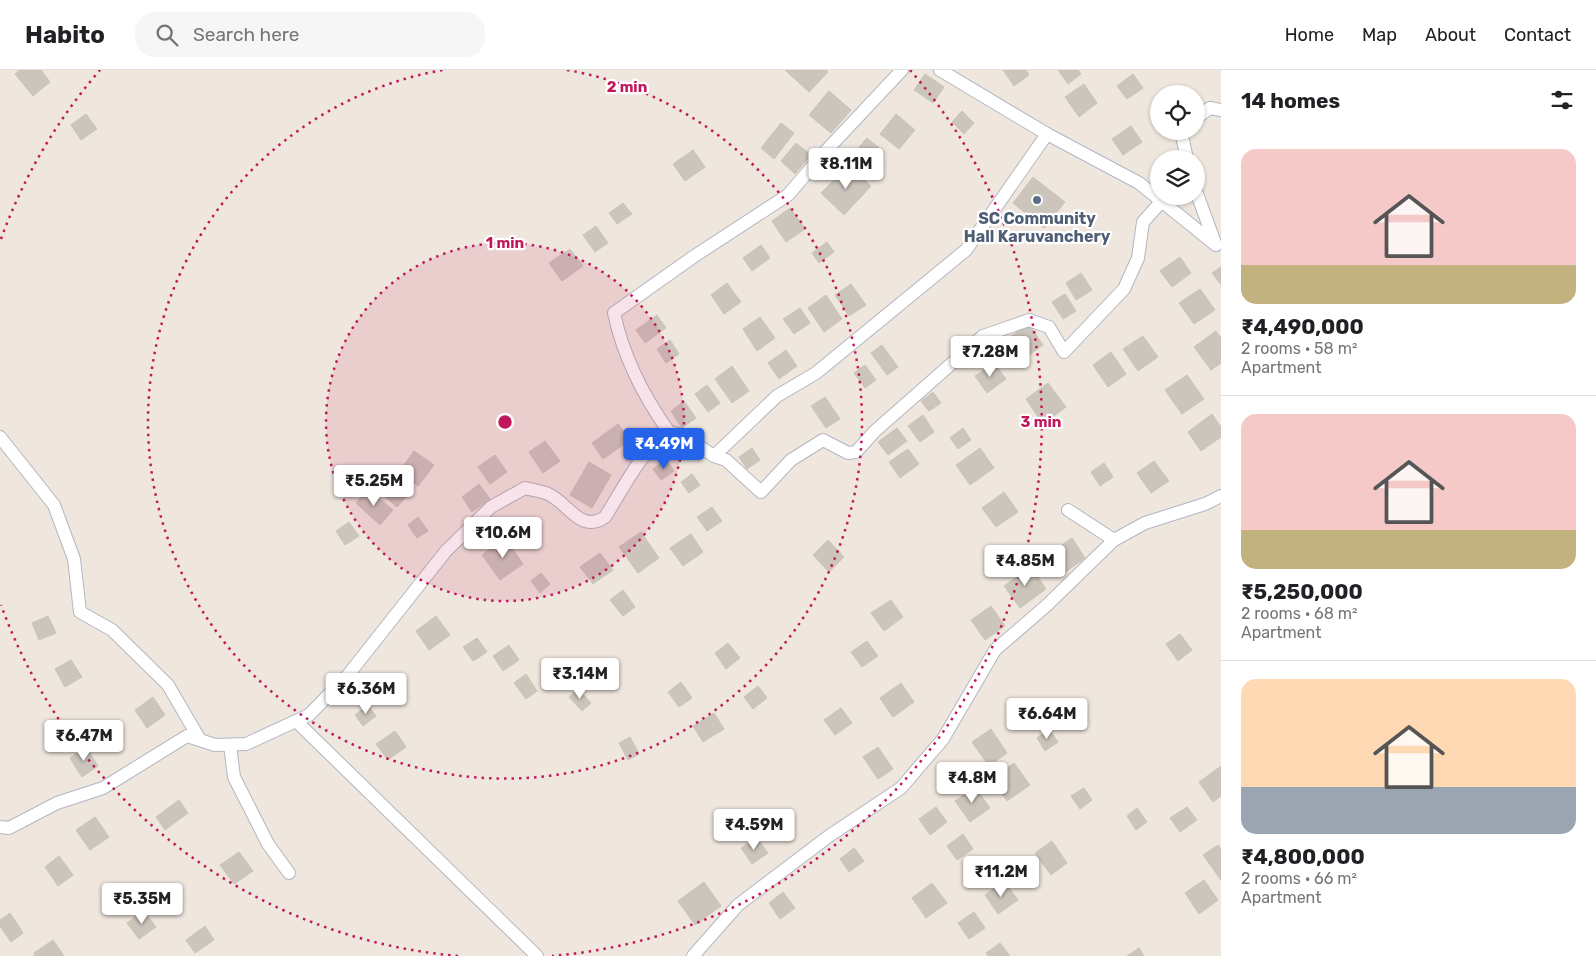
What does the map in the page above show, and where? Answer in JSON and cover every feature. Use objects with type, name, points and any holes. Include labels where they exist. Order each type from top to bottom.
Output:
[{"type":"street","points":[[669,432],[649,404],[618,331],[614,313],[693,257],[788,195],[823,154],[902,70]]},
{"type":"street","points":[[940,70],[1047,134],[1139,183],[1150,192]]},
{"type":"street","points":[[1205,112],[1210,108],[1221,110]]},
{"type":"street","points":[[714,456],[778,396],[816,373],[966,250],[1047,134]]},
{"type":"street","points":[[0,827],[9,828],[57,803],[103,788],[187,736],[215,745],[246,744],[309,715],[348,675],[446,551],[491,507],[525,488],[549,494],[584,522],[597,522],[605,517],[636,467],[661,436],[669,432],[682,435],[714,456],[726,460],[761,492],[791,460],[822,440],[848,453],[856,452],[875,431],[983,336],[1029,320],[1049,327],[1064,352],[1124,289],[1138,258],[1143,222],[1158,205]]},
{"type":"street","points":[[1165,205],[1218,248]]},
{"type":"street","points":[[1201,205],[1218,248]]},
{"type":"street","points":[[0,437],[54,504],[74,559],[80,612],[112,630],[168,685],[200,740]]},
{"type":"street","points":[[693,956],[738,905],[829,836],[901,788],[943,739],[995,650],[1046,606],[1114,540],[1145,523],[1205,504],[1221,496]]},
{"type":"street","points":[[1068,510],[1114,540]]},
{"type":"street","points":[[296,721],[537,956]]},
{"type":"street","points":[[230,745],[234,777],[268,844],[289,874]]},
{"type":"building","points":[[20,70],[41,70],[50,82],[33,96],[15,74]]},
{"type":"building","points":[[785,70],[826,70],[828,72],[809,92]]},
{"type":"building","points":[[1003,70],[1026,70],[1029,75],[1014,86]]},
{"type":"building","points":[[1058,70],[1078,70],[1081,74],[1068,84]]},
{"type":"building","points":[[925,74],[944,87],[933,103],[914,90]]},
{"type":"building","points":[[1133,74],[1143,88],[1127,99],[1117,86]]},
{"type":"building","points":[[1084,84],[1097,103],[1079,117],[1065,97]]},
{"type":"building","points":[[829,91],[851,110],[831,133],[809,115]]},
{"type":"building","points":[[962,111],[974,123],[964,134],[952,122]]},
{"type":"building","points":[[86,114],[97,129],[81,140],[71,125]]},
{"type":"building","points":[[896,114],[915,130],[899,149],[880,134]]},
{"type":"building","points":[[781,123],[794,133],[774,159],[761,148]]},
{"type":"building","points":[[1131,126],[1142,142],[1123,155],[1112,139]]},
{"type":"building","points":[[867,138],[884,152],[874,165],[856,151]]},
{"type":"building","points":[[796,143],[811,155],[795,174],[781,161]]},
{"type":"building","points":[[693,150],[705,167],[685,181],[673,164]]},
{"type":"building","points":[[849,165],[871,186],[844,215],[821,193]]},
{"type":"building","points":[[1033,177],[1065,202],[1044,228],[1013,203]]},
{"type":"building","points":[[623,203],[632,214],[617,224],[609,213]]},
{"type":"building","points":[[790,208],[805,229],[786,242],[772,221]]},
{"type":"building","points":[[596,226],[608,243],[595,252],[583,235]]},
{"type":"building","points":[[827,242],[834,252],[819,263],[812,253]]},
{"type":"building","points":[[761,245],[770,258],[752,271],[743,258]]},
{"type":"building","points":[[570,249],[583,266],[562,281],[549,263]]},
{"type":"building","points":[[1180,257],[1191,273],[1172,287],[1160,271]]},
{"type":"building","points":[[1221,267],[1221,285],[1212,273]]},
{"type":"building","points":[[1081,273],[1092,290],[1076,300],[1066,283]]},
{"type":"building","points":[[727,283],[741,302],[724,314],[711,295]]},
{"type":"building","points":[[851,284],[866,305],[849,316],[835,295]]},
{"type":"building","points":[[1200,289],[1215,310],[1194,324],[1179,303]]},
{"type":"building","points":[[1065,294],[1076,311],[1063,319],[1052,302]]},
{"type":"building","points":[[826,295],[842,319],[824,332],[808,308]]},
{"type":"building","points":[[800,308],[810,323],[794,334],[783,319]]},
{"type":"building","points":[[657,315],[666,328],[645,343],[636,330]]},
{"type":"building","points":[[760,317],[775,338],[757,351],[743,329]]},
{"type":"building","points":[[1029,324],[1043,345],[1019,362],[1004,341]]},
{"type":"building","points":[[1216,331],[1221,338],[1221,363],[1211,370],[1194,347]]},
{"type":"building","points":[[1143,336],[1158,357],[1138,371],[1123,349]]},
{"type":"building","points":[[670,340],[679,354],[666,363],[657,349]]},
{"type":"building","points":[[882,345],[898,367],[887,375],[871,353]]},
{"type":"building","points":[[786,350],[797,366],[779,379],[768,363]]},
{"type":"building","points":[[1111,352],[1126,374],[1108,387],[1093,365]]},
{"type":"building","points":[[994,363],[1006,379],[987,393],[975,376]]},
{"type":"building","points":[[865,365],[876,380],[865,388],[854,373]]},
{"type":"building","points":[[732,366],[749,391],[732,403],[715,379]]},
{"type":"building","points":[[1187,375],[1204,399],[1182,414],[1165,390]]},
{"type":"building","points":[[1048,383],[1066,407],[1043,424],[1026,399]]},
{"type":"building","points":[[707,385],[720,403],[708,412],[695,394]]},
{"type":"building","points":[[933,392],[941,403],[929,411],[921,401]]},
{"type":"building","points":[[825,397],[840,419],[826,428],[811,406]]},
{"type":"building","points":[[684,401],[696,418],[682,428],[671,411]]},
{"type":"building","points":[[1212,414],[1221,427],[1221,437],[1201,451],[1188,432]]},
{"type":"building","points":[[923,415],[934,432],[920,442],[908,426]]},
{"type":"building","points":[[618,424],[630,440],[603,459],[592,443]]},
{"type":"building","points":[[897,428],[907,441],[888,455],[878,442]]},
{"type":"building","points":[[963,428],[971,440],[958,449],[950,438]]},
{"type":"building","points":[[545,441],[560,461],[543,473],[529,452]]},
{"type":"building","points":[[752,448],[760,460],[747,469],[739,457]]},
{"type":"building","points":[[980,448],[994,468],[970,485],[956,465]]},
{"type":"building","points":[[908,449],[919,464],[900,478],[889,462]]},
{"type":"building","points":[[414,451],[434,465],[418,486],[399,472]]},
{"type":"building","points":[[495,455],[507,472],[490,484],[478,467]]},
{"type":"building","points":[[666,459],[674,471],[661,480],[653,469]]},
{"type":"building","points":[[1154,461],[1169,481],[1151,493],[1137,473]]},
{"type":"building","points":[[589,462],[611,475],[592,508],[570,495]]},
{"type":"building","points":[[1104,463],[1113,477],[1100,486],[1091,472]]},
{"type":"building","points":[[388,471],[411,491],[397,507],[374,487]]},
{"type":"building","points":[[692,474],[700,485],[689,493],[681,482]]},
{"type":"building","points":[[479,484],[490,499],[472,512],[462,497]]},
{"type":"building","points":[[368,489],[393,510],[380,525],[356,503]]},
{"type":"building","points":[[1004,492],[1018,512],[996,527],[982,508]]},
{"type":"building","points":[[712,507],[722,521],[707,531],[697,517]]},
{"type":"building","points":[[418,517],[428,531],[417,538],[408,525]]},
{"type":"building","points":[[349,522],[359,536],[345,545],[336,531]]},
{"type":"building","points":[[641,532],[659,558],[638,573],[619,547]]},
{"type":"building","points":[[691,534],[703,552],[683,566],[670,548]]},
{"type":"building","points":[[505,538],[523,564],[500,580],[482,555]]},
{"type":"building","points":[[1072,538],[1085,558],[1064,573],[1050,553]]},
{"type":"building","points":[[828,540],[844,557],[829,572],[813,555]]},
{"type":"building","points":[[600,553],[613,570],[593,584],[580,567]]},
{"type":"building","points":[[1031,567],[1046,589],[1020,608],[1004,586]]},
{"type":"building","points":[[541,573],[550,584],[540,593],[531,581]]},
{"type":"building","points":[[623,590],[635,607],[623,616],[610,600]]},
{"type":"building","points":[[891,600],[903,617],[884,631],[871,613]]},
{"type":"building","points":[[991,606],[1005,626],[985,640],[971,620]]},
{"type":"building","points":[[48,616],[56,633],[39,640],[32,623]]},
{"type":"building","points":[[436,616],[450,635],[429,650],[416,631]]},
{"type":"building","points":[[1180,634],[1192,650],[1178,661],[1166,644]]},
{"type":"building","points":[[477,638],[487,652],[473,661],[463,647]]},
{"type":"building","points":[[867,641],[878,656],[862,667],[851,652]]},
{"type":"building","points":[[728,643],[740,658],[726,669],[715,653]]},
{"type":"building","points":[[509,645],[519,660],[503,671],[493,656]]},
{"type":"building","points":[[71,660],[82,677],[65,687],[55,669]]},
{"type":"building","points":[[526,674],[537,691],[526,699],[514,683]]},
{"type":"building","points":[[681,682],[692,698],[679,707],[668,692]]},
{"type":"building","points":[[901,683],[914,702],[893,717],[880,698]]},
{"type":"building","points":[[758,686],[767,698],[753,709],[744,697]]},
{"type":"building","points":[[578,689],[591,703],[582,711],[569,697]]},
{"type":"building","points":[[153,697],[165,715],[147,728],[135,710]]},
{"type":"building","points":[[368,705],[376,716],[363,726],[355,715]]},
{"type":"building","points":[[841,708],[852,723],[835,735],[824,720]]},
{"type":"building","points":[[714,713],[724,729],[703,742],[693,726]]},
{"type":"building","points":[[991,729],[1007,753],[989,766],[972,742]]},
{"type":"building","points":[[1049,729],[1058,742],[1045,751],[1037,738]]},
{"type":"building","points":[[395,731],[406,747],[388,760],[376,744]]},
{"type":"building","points":[[630,737],[639,754],[628,760],[619,743]]},
{"type":"building","points":[[86,747],[98,766],[82,777],[70,758]]},
{"type":"building","points":[[878,747],[893,769],[878,779],[863,757]]},
{"type":"building","points":[[1014,763],[1030,785],[1007,801],[991,779]]},
{"type":"building","points":[[1221,766],[1221,796],[1213,802],[1199,782]]},
{"type":"building","points":[[975,787],[990,808],[970,822],[955,801]]},
{"type":"building","points":[[1084,788],[1092,800],[1080,809],[1071,796]]},
{"type":"building","points":[[179,800],[188,813],[165,830],[156,817]]},
{"type":"building","points":[[936,807],[947,822],[930,835],[919,819]]},
{"type":"building","points":[[1187,807],[1197,820],[1180,832],[1170,818]]},
{"type":"building","points":[[1137,808],[1147,822],[1136,830],[1127,816]]},
{"type":"building","points":[[95,817],[109,837],[90,850],[76,830]]},
{"type":"building","points":[[963,834],[973,849],[957,860],[947,846]]},
{"type":"building","points":[[757,838],[768,853],[752,864],[741,848]]},
{"type":"building","points":[[1052,841],[1067,863],[1051,875],[1035,853]]},
{"type":"building","points":[[1218,845],[1221,850],[1221,880],[1203,855]]},
{"type":"building","points":[[854,848],[864,861],[849,872],[840,859]]},
{"type":"building","points":[[239,852],[253,871],[234,884],[220,865]]},
{"type":"building","points":[[59,856],[73,875],[58,886],[45,867]]},
{"type":"building","points":[[1204,880],[1218,900],[1199,914],[1185,893]]},
{"type":"building","points":[[1004,881],[1018,900],[998,914],[985,895]]},
{"type":"building","points":[[704,882],[721,906],[695,925],[678,901]]},
{"type":"building","points":[[932,883],[947,903],[926,918],[912,898]]},
{"type":"building","points":[[783,892],[795,908],[780,919],[769,903]]},
{"type":"building","points":[[144,911],[156,927],[139,939],[127,923]]},
{"type":"building","points":[[974,912],[985,928],[969,939],[958,923]]},
{"type":"building","points":[[10,913],[23,933],[11,942],[0,926],[0,920]]},
{"type":"building","points":[[205,926],[214,940],[195,953],[186,940]]},
{"type":"building","points":[[53,940],[64,956],[35,956],[34,953]]},
{"type":"building","points":[[1000,943],[1010,956],[988,956],[986,953]]},
{"type":"building","points":[[1139,948],[1144,956],[1127,956]]},
{"type":"place","name":"SC Community Hall Karuvanchery","points":[[1037,200]]}]
